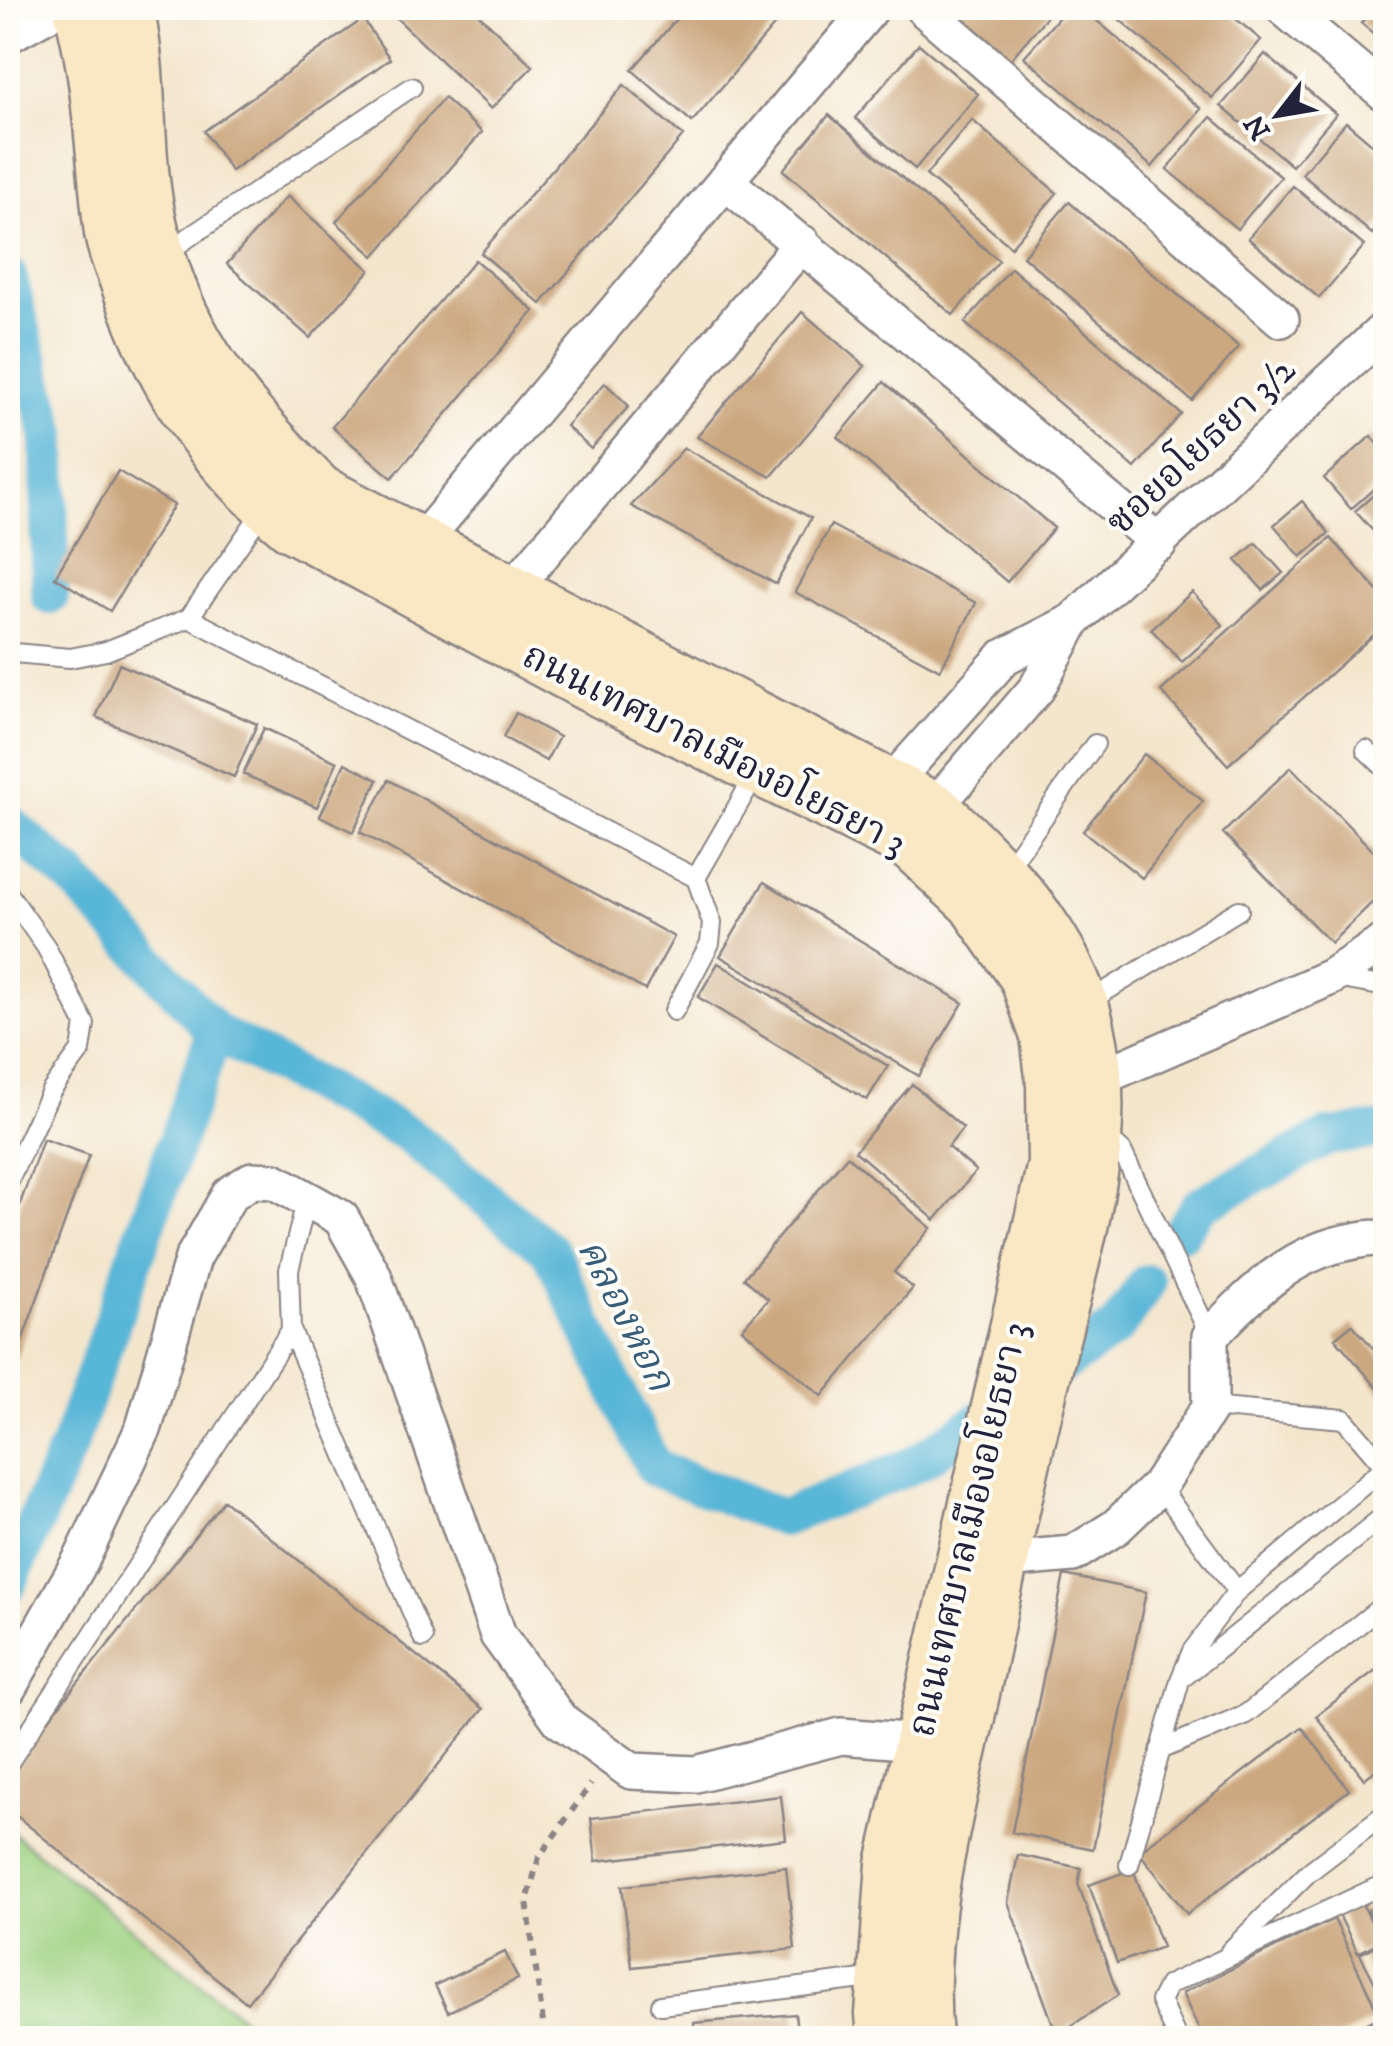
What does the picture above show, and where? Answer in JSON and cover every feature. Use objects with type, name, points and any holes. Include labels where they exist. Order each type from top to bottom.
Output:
[{"type":"street","points":[[8,35],[57,8]]},
{"type":"street","name":"ถนนเทศบาลเมืองอโยธยา 3","points":[[79,8],[95,65],[111,238],[150,350],[203,438],[266,506],[291,526],[587,685],[911,845],[973,902],[1024,977],[1046,1036],[1052,1164],[951,1592],[892,1864],[883,2038]]},
{"type":"street","name":"ถนนเทศบาลเมืองอโยธยา 3","points":[[128,8],[137,46],[150,220],[185,325],[244,415],[320,491],[934,808],[1005,873],[1064,957],[1089,1026],[1095,1080],[1096,1169],[1006,1548],[936,1871],[924,2013],[927,2038]]},
{"type":"street","points":[[420,544],[870,8]]},
{"type":"street","points":[[923,8],[1281,319]]},
{"type":"street","points":[[1284,8],[1386,94]]},
{"type":"street","points":[[726,181],[1159,543]]},
{"type":"street","points":[[512,591],[802,244]]},
{"type":"street","name":"ซอยอโยธยา 3/2","points":[[890,785],[1004,657],[1072,622],[1386,328]]},
{"type":"street","name":"ซอยอโยธยา 3/2","points":[[934,808],[1037,688],[1072,622]]},
{"type":"street","points":[[587,685],[606,640]]},
{"type":"street","points":[[1095,1080],[1331,977],[1386,941]]},
{"type":"street","points":[[8,1688],[82,1558],[144,1427],[193,1258],[230,1194],[252,1180],[274,1181],[341,1218],[373,1275],[498,1635],[560,1720],[631,1771],[696,1774],[841,1736],[918,1742]]},
{"type":"street","points":[[1006,1548],[1073,1554],[1116,1528],[1160,1486],[1210,1407],[1210,1336],[1269,1276],[1327,1246],[1377,1237],[1386,1241]]},
{"type":"lane","points":[[162,256],[412,87]]},
{"type":"lane","points":[[14,653],[70,658],[106,651],[189,618],[266,506]]},
{"type":"lane","points":[[189,618],[696,878],[712,923],[710,943],[674,1011]]},
{"type":"lane","points":[[1005,873],[1095,744]]},
{"type":"lane","points":[[1366,750],[1386,769]]},
{"type":"lane","points":[[696,878],[759,768]]},
{"type":"lane","points":[[8,893],[46,947],[85,1024],[81,1050],[51,1091],[8,1182]]},
{"type":"lane","points":[[1081,1006],[1239,910]]},
{"type":"lane","points":[[1331,977],[1386,987]]},
{"type":"lane","points":[[1097,1129],[1122,1151],[1210,1336]]},
{"type":"lane","points":[[307,1198],[289,1270],[291,1330],[424,1638]]},
{"type":"lane","points":[[8,1764],[291,1330]]},
{"type":"lane","points":[[1128,1864],[1180,1680],[1192,1652],[1237,1591],[1386,1467],[1344,1419],[1210,1407]]},
{"type":"lane","points":[[1160,1486],[1237,1591]]},
{"type":"lane","points":[[1180,1680],[1386,1514]]},
{"type":"lane","points":[[1160,1750],[1246,1714],[1386,1602]]},
{"type":"lane","points":[[1219,1962],[1309,1872],[1386,1813]]},
{"type":"lane","points":[[1177,2038],[1160,2001],[1168,1985],[1386,1883]]},
{"type":"lane","points":[[661,2004],[884,1976]]},
{"type":"path","points":[[544,2038],[527,1902],[539,1857],[609,1758]]},
{"type":"green space","points":[[8,1829],[264,2035],[8,2038]]},
{"type":"building","points":[[386,8],[472,8],[533,66],[491,109]]},
{"type":"building","points":[[686,8],[789,8],[692,122],[632,70]]},
{"type":"building","points":[[947,8],[1054,8],[1009,61]]},
{"type":"building","points":[[1067,8],[1082,8],[1201,109],[1152,167],[1024,57]]},
{"type":"building","points":[[1106,8],[1223,8],[1261,40],[1212,98]]},
{"type":"building","points":[[1374,8],[1386,8],[1386,44],[1361,23]]},
{"type":"building","points":[[363,19],[390,59],[231,171],[204,131]]},
{"type":"building","points":[[919,44],[978,94],[915,169],[855,118]]},
{"type":"building","points":[[1265,54],[1336,114],[1292,166],[1221,106]]},
{"type":"building","points":[[624,85],[683,136],[541,304],[481,253]]},
{"type":"building","points":[[444,98],[482,132],[374,256],[336,222]]},
{"type":"building","points":[[829,115],[999,261],[953,315],[783,170]]},
{"type":"building","points":[[1211,117],[1281,177],[1237,229],[1167,169]]},
{"type":"building","points":[[972,120],[1057,193],[1011,247],[926,175]]},
{"type":"building","points":[[1346,122],[1386,156],[1386,218],[1372,234],[1302,174]]},
{"type":"building","points":[[1293,186],[1364,246],[1319,298],[1248,238]]},
{"type":"building","points":[[287,196],[370,270],[310,338],[227,264]]},
{"type":"building","points":[[1069,202],[1239,347],[1192,401],[1023,256]]},
{"type":"building","points":[[475,260],[534,311],[392,478],[332,427]]},
{"type":"building","points":[[1011,268],[1181,414],[1135,468],[965,323]]},
{"type":"building","points":[[802,312],[865,366],[771,477],[697,437]]},
{"type":"building","points":[[884,382],[1054,528],[1007,582],[838,437]]},
{"type":"building","points":[[605,383],[629,406],[591,449],[566,426]]},
{"type":"building","points":[[1371,436],[1386,452],[1386,478],[1351,509],[1324,478]]},
{"type":"building","points":[[684,448],[811,518],[776,584],[631,506]]},
{"type":"building","points":[[118,471],[174,505],[110,611],[55,577]]},
{"type":"building","points":[[1386,484],[1386,545],[1355,511]]},
{"type":"building","points":[[1302,501],[1329,533],[1301,557],[1274,525]]},
{"type":"building","points":[[831,525],[976,603],[940,670],[795,592]]},
{"type":"building","points":[[1331,538],[1386,600],[1386,624],[1228,765],[1161,691]]},
{"type":"building","points":[[1256,543],[1283,573],[1263,590],[1236,560]]},
{"type":"building","points":[[1192,592],[1223,625],[1182,662],[1151,629]]},
{"type":"building","points":[[119,664],[257,724],[234,777],[96,717]]},
{"type":"building","points":[[516,713],[559,737],[546,761],[503,737]]},
{"type":"building","points":[[264,728],[337,762],[317,807],[243,774]]},
{"type":"building","points":[[1144,754],[1203,801],[1142,878],[1083,831]]},
{"type":"building","points":[[345,763],[378,780],[353,832],[320,816]]},
{"type":"building","points":[[1291,767],[1386,864],[1386,889],[1331,943],[1223,833]]},
{"type":"building","points":[[389,780],[674,937],[645,990],[360,832]]},
{"type":"building","points":[[764,882],[963,1003],[919,1076],[720,956]]},
{"type":"building","points":[[718,963],[888,1066],[867,1100],[698,997]]},
{"type":"building","points":[[912,1084],[963,1128],[948,1147],[976,1171],[935,1220],[855,1151]]},
{"type":"building","points":[[43,1139],[89,1155],[8,1380],[8,1238]]},
{"type":"building","points":[[847,1156],[931,1228],[894,1272],[913,1288],[822,1396],[742,1329],[768,1299],[744,1278]]},
{"type":"building","points":[[1352,1324],[1386,1363],[1386,1398],[1335,1338]]},
{"type":"building","points":[[224,1500],[483,1709],[247,2003],[8,1809],[8,1770]]},
{"type":"building","points":[[1064,1575],[1146,1592],[1093,1849],[1012,1832]]},
{"type":"building","points":[[1386,1662],[1386,1762],[1364,1779],[1316,1716]]},
{"type":"building","points":[[1302,1727],[1349,1790],[1187,1914],[1139,1852]]},
{"type":"building","points":[[781,1796],[786,1839],[596,1861],[591,1818]]},
{"type":"building","points":[[1018,1855],[1081,1868],[1078,1884],[1118,1995],[1057,2035],[1008,1902]]},
{"type":"building","points":[[786,1867],[795,1949],[632,1967],[622,1886]]},
{"type":"building","points":[[1133,1869],[1162,1947],[1117,1963],[1089,1885]]},
{"type":"building","points":[[1386,1901],[1386,1934],[1381,1936],[1368,1910]]},
{"type":"building","points":[[1362,1903],[1381,1941],[1358,1953],[1339,1915]]},
{"type":"building","points":[[1334,1919],[1380,2017],[1336,2038],[1203,2038],[1182,1993]]},
{"type":"building","points":[[1386,1941],[1386,1978],[1375,1983],[1360,1954]]},
{"type":"building","points":[[505,1952],[518,1979],[448,2012],[435,1985]]},
{"type":"building","points":[[795,2014],[798,2038],[695,2038],[694,2023]]},
{"type":"waterway","points":[[8,276],[49,434],[50,596]]},
{"type":"waterway","name":"คลองหอก","points":[[8,823],[71,877],[215,1032],[407,1134],[550,1251],[654,1468],[783,1518],[916,1464],[1116,1328],[1147,1283]]},
{"type":"waterway","points":[[8,1584],[68,1447],[215,1032]]},
{"type":"waterway","name":"คลองหอก","points":[[1182,1231],[1200,1205],[1327,1137],[1386,1130]]}]
